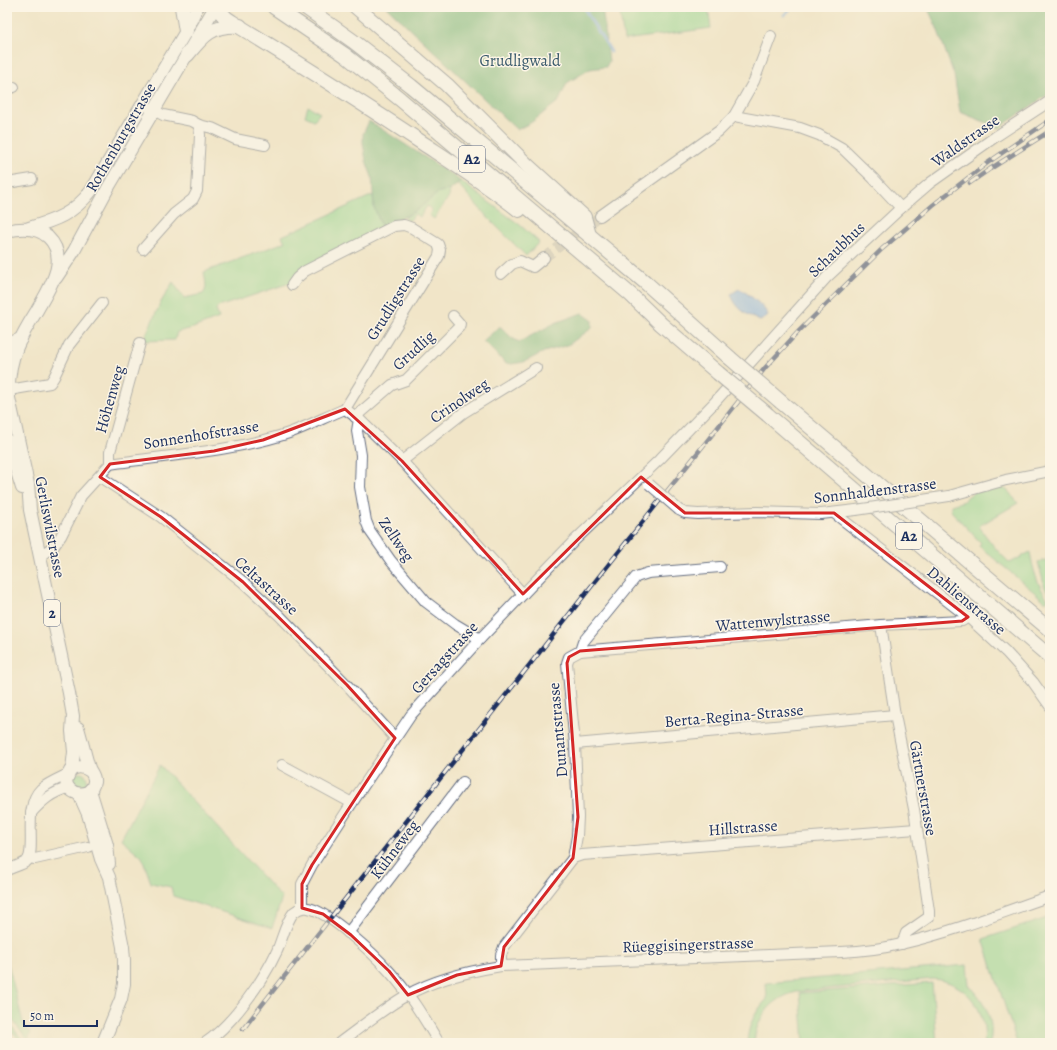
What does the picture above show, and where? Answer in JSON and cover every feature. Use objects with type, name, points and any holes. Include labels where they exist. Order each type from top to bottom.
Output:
[{"type":"highway","points":[[182,7],[186,31]]},
{"type":"highway","points":[[216,7],[226,18],[330,82],[469,174],[517,209],[635,310],[661,324]]},
{"type":"highway","name":"A2","points":[[274,7],[345,55],[400,99],[631,295],[661,324],[1050,657]]},
{"type":"highway","name":"A2","points":[[305,7],[354,41],[411,86],[589,235],[781,402],[1050,630]]},
{"type":"highway","points":[[356,7],[442,81],[528,166],[584,217],[589,235]]},
{"type":"highway","points":[[186,55],[202,37],[210,31],[218,27],[240,26]]},
{"type":"main road","name":"Rothenburgstrasse","points":[[53,282],[74,251],[108,188],[197,7]]},
{"type":"main road","name":"Rothenburgstrasse","points":[[28,229],[58,219],[81,203],[97,183],[148,107],[186,55],[216,7]]},
{"type":"main road","name":"2","points":[[7,231],[28,229],[45,234],[51,240],[56,249],[58,258],[53,282],[15,344],[10,373],[9,390]]},
{"type":"main road","name":"Gerliswilstrasse","points":[[9,390],[9,398],[28,484],[30,510],[73,716],[79,730],[83,751],[90,771]]},
{"type":"main road","name":"2","points":[[7,440],[30,510]]},
{"type":"main road","name":"Gerliswilstrasse","points":[[70,772],[74,752],[72,731],[73,716]]},
{"type":"main road","points":[[80,767],[87,768],[90,771],[94,779],[94,783],[85,792],[73,792],[68,788],[66,781],[70,772],[80,767]]},
{"type":"main road","points":[[85,792],[88,814],[101,859],[109,877],[123,947],[125,973],[121,998],[103,1043]]},
{"type":"street","points":[[600,216],[719,132],[734,116],[758,74],[771,36]]},
{"type":"street","name":"Waldstrasse","points":[[901,208],[930,183],[995,137],[1050,101]]},
{"type":"street","points":[[148,107],[166,116],[192,121],[199,125],[212,128],[235,139],[265,145]]},
{"type":"street","points":[[734,116],[800,128],[842,148],[901,208]]},
{"type":"street","points":[[143,249],[174,214],[193,199],[197,190],[200,135],[199,125]]},
{"type":"street","points":[[7,183],[32,179]]},
{"type":"street","name":"Schaubhus","points":[[660,460],[714,403],[827,277],[901,208]]},
{"type":"street","name":"Grudligstrasse","points":[[292,285],[305,270],[394,226],[404,225],[412,228],[438,244],[440,250],[439,256],[345,409]]},
{"type":"street","points":[[501,274],[512,264],[520,261],[533,267],[544,258]]},
{"type":"street","points":[[9,390],[50,383],[69,345],[102,303]]},
{"type":"street","name":"Grudlig","points":[[357,418],[392,385],[406,380],[459,327],[460,324],[453,316]]},
{"type":"street","name":"Höhenweg","points":[[110,464],[110,452],[140,343]]},
{"type":"street","points":[[7,360],[15,344]]},
{"type":"street","name":"Crinolweg","points":[[402,461],[463,413],[536,368]]},
{"type":"street","points":[[345,409],[357,418],[402,461],[523,594]]},
{"type":"street","name":"Sonnenhofstrasse","points":[[110,464],[214,451],[263,440],[291,432],[345,409]]},
{"type":"street","name":"Zellweg","points":[[357,418],[357,431],[361,454],[360,487],[366,521],[370,531],[391,561],[426,602],[455,624],[480,639]]},
{"type":"street","name":"Gersagstrasse","points":[[302,908],[302,884],[312,865],[411,715],[480,639],[574,541],[645,481],[660,460]]},
{"type":"street","points":[[40,556],[51,549],[58,541],[81,496],[90,485],[100,477],[110,464]]},
{"type":"street","name":"Sonnhaldenstrasse","points":[[645,481],[679,510],[685,512],[698,514],[757,512],[821,514],[949,496],[1006,480],[1050,471]]},
{"type":"street","name":"Celtastrasse","points":[[100,477],[161,517],[243,582],[279,615],[342,679],[395,738]]},
{"type":"street","name":"Dahlienstrasse","points":[[834,513],[968,617],[1006,652],[1032,682],[1050,706]]},
{"type":"street","name":"Dunantstrasse","points":[[501,966],[501,955],[504,947],[573,858],[577,836],[578,817],[575,744],[567,663],[569,657],[580,652],[583,642],[636,577],[648,573],[720,567]]},
{"type":"street","name":"Wattenwylstrasse","points":[[580,652],[881,625],[962,621],[968,617]]},
{"type":"street","name":"Gärtnerstrasse","points":[[881,625],[895,715],[914,809],[929,911],[929,917],[906,933],[902,944]]},
{"type":"street","name":"Berta-Regina-Strasse","points":[[575,744],[895,715]]},
{"type":"street","points":[[282,765],[352,803]]},
{"type":"street","points":[[29,858],[31,813],[34,799],[41,789],[70,772]]},
{"type":"street","name":"Kühneweg","points":[[348,933],[463,782]]},
{"type":"street","points":[[31,813],[40,803],[52,794],[68,788]]},
{"type":"street","name":"Hillstrasse","points":[[573,858],[590,854],[916,829]]},
{"type":"street","points":[[7,870],[21,864],[29,858],[88,847]]},
{"type":"street","name":"Rüeggisingerstrasse","points":[[339,1043],[408,995],[439,981],[478,970],[501,966],[871,950],[902,944],[949,930],[1050,896]]},
{"type":"street","points":[[204,1043],[220,1032],[251,993],[269,967],[290,919],[295,912],[302,908],[307,908],[323,914],[348,933],[389,971],[408,995],[439,1043]]},
{"type":"highlighted area","points":[[345,409],[402,461],[523,594],[641,477],[685,513],[834,513],[968,617],[962,621],[580,651],[569,657],[567,663],[578,817],[573,858],[504,947],[501,966],[457,975],[408,995],[389,971],[351,935],[323,914],[302,908],[302,884],[312,865],[395,738],[347,685],[243,582],[161,517],[100,477],[110,464],[214,451],[263,440]]},
{"type":"green space","name":"Grudligwald","points":[[387,7],[602,7],[609,61],[606,67],[590,69],[567,83],[559,101],[532,122],[517,130]]},
{"type":"green space","points":[[619,7],[708,7],[711,28],[624,40]]},
{"type":"green space","points":[[927,7],[1050,7],[1050,93],[999,128],[960,112],[954,75],[937,28]]},
{"type":"green space","points":[[308,106],[320,113],[314,120],[305,116]]},
{"type":"green space","points":[[369,121],[454,176],[459,180],[458,184],[450,190],[439,192],[417,210],[382,228],[374,207],[372,177],[366,161],[363,143],[363,134]]},
{"type":"green space","points":[[459,180],[520,225],[539,242],[526,256],[490,220],[458,184]]},
{"type":"green space","points":[[451,189],[450,195],[434,219],[429,215],[432,210],[427,206],[420,217],[415,214],[409,221],[404,218],[417,210],[439,192]]},
{"type":"green space","points":[[373,195],[374,207],[382,228],[290,283],[218,307],[216,310],[219,318],[193,328],[177,332],[175,340],[143,341],[161,302],[173,282],[184,298],[203,294],[206,287],[204,272],[285,242],[282,236]]},
{"type":"green space","points":[[582,313],[592,320],[592,328],[568,345],[544,352],[524,362],[512,364],[505,363],[483,341],[499,327],[501,327],[512,338],[519,342],[555,323]]},
{"type":"green space","points":[[1002,486],[1018,503],[979,526],[993,546],[1010,563],[1030,552],[1036,577],[1048,599],[1046,602],[979,546],[981,543],[951,511],[951,505],[964,501],[971,494],[986,488]]},
{"type":"green space","points":[[1050,559],[1050,595],[1045,588],[1038,562]]},
{"type":"green space","points":[[160,765],[282,898],[272,928],[173,896],[171,887],[151,883],[142,857],[121,839]]},
{"type":"green space","points":[[77,773],[83,773],[87,777],[87,783],[83,787],[77,787],[73,783],[73,777]]},
{"type":"green space","points":[[1050,917],[1050,1043],[1017,1043],[983,939]]},
{"type":"green space","points":[[7,960],[23,1022],[27,1030],[31,1032],[28,1040],[7,1013]]},
{"type":"green space","points":[[967,965],[969,985],[984,1004],[990,1019],[990,1043],[984,1043],[984,1031],[978,1009],[965,992],[945,981],[933,979],[793,993],[776,1002],[769,1008],[763,1015],[759,1024],[754,1043],[747,1043],[749,1030],[753,1019],[767,999],[766,983]]},
{"type":"green space","points":[[932,983],[937,1043],[804,1043],[800,993]]},
{"type":"green space","points":[[7,1020],[25,1043],[21,1043],[14,1033],[7,1035]]},
{"type":"water","points":[[739,289],[755,300],[768,315],[760,321],[742,310],[735,303],[731,294]]},
{"type":"waterway","points":[[584,7],[611,52]]},
{"type":"waterway","points":[[784,15],[792,7]]},
{"type":"tunnel","points":[[544,258],[600,216]]},
{"type":"railway","points":[[243,1029],[765,368],[799,331],[882,249],[933,205],[986,164],[1050,120]]},
{"type":"railway","points":[[970,183],[1050,131]]}]
